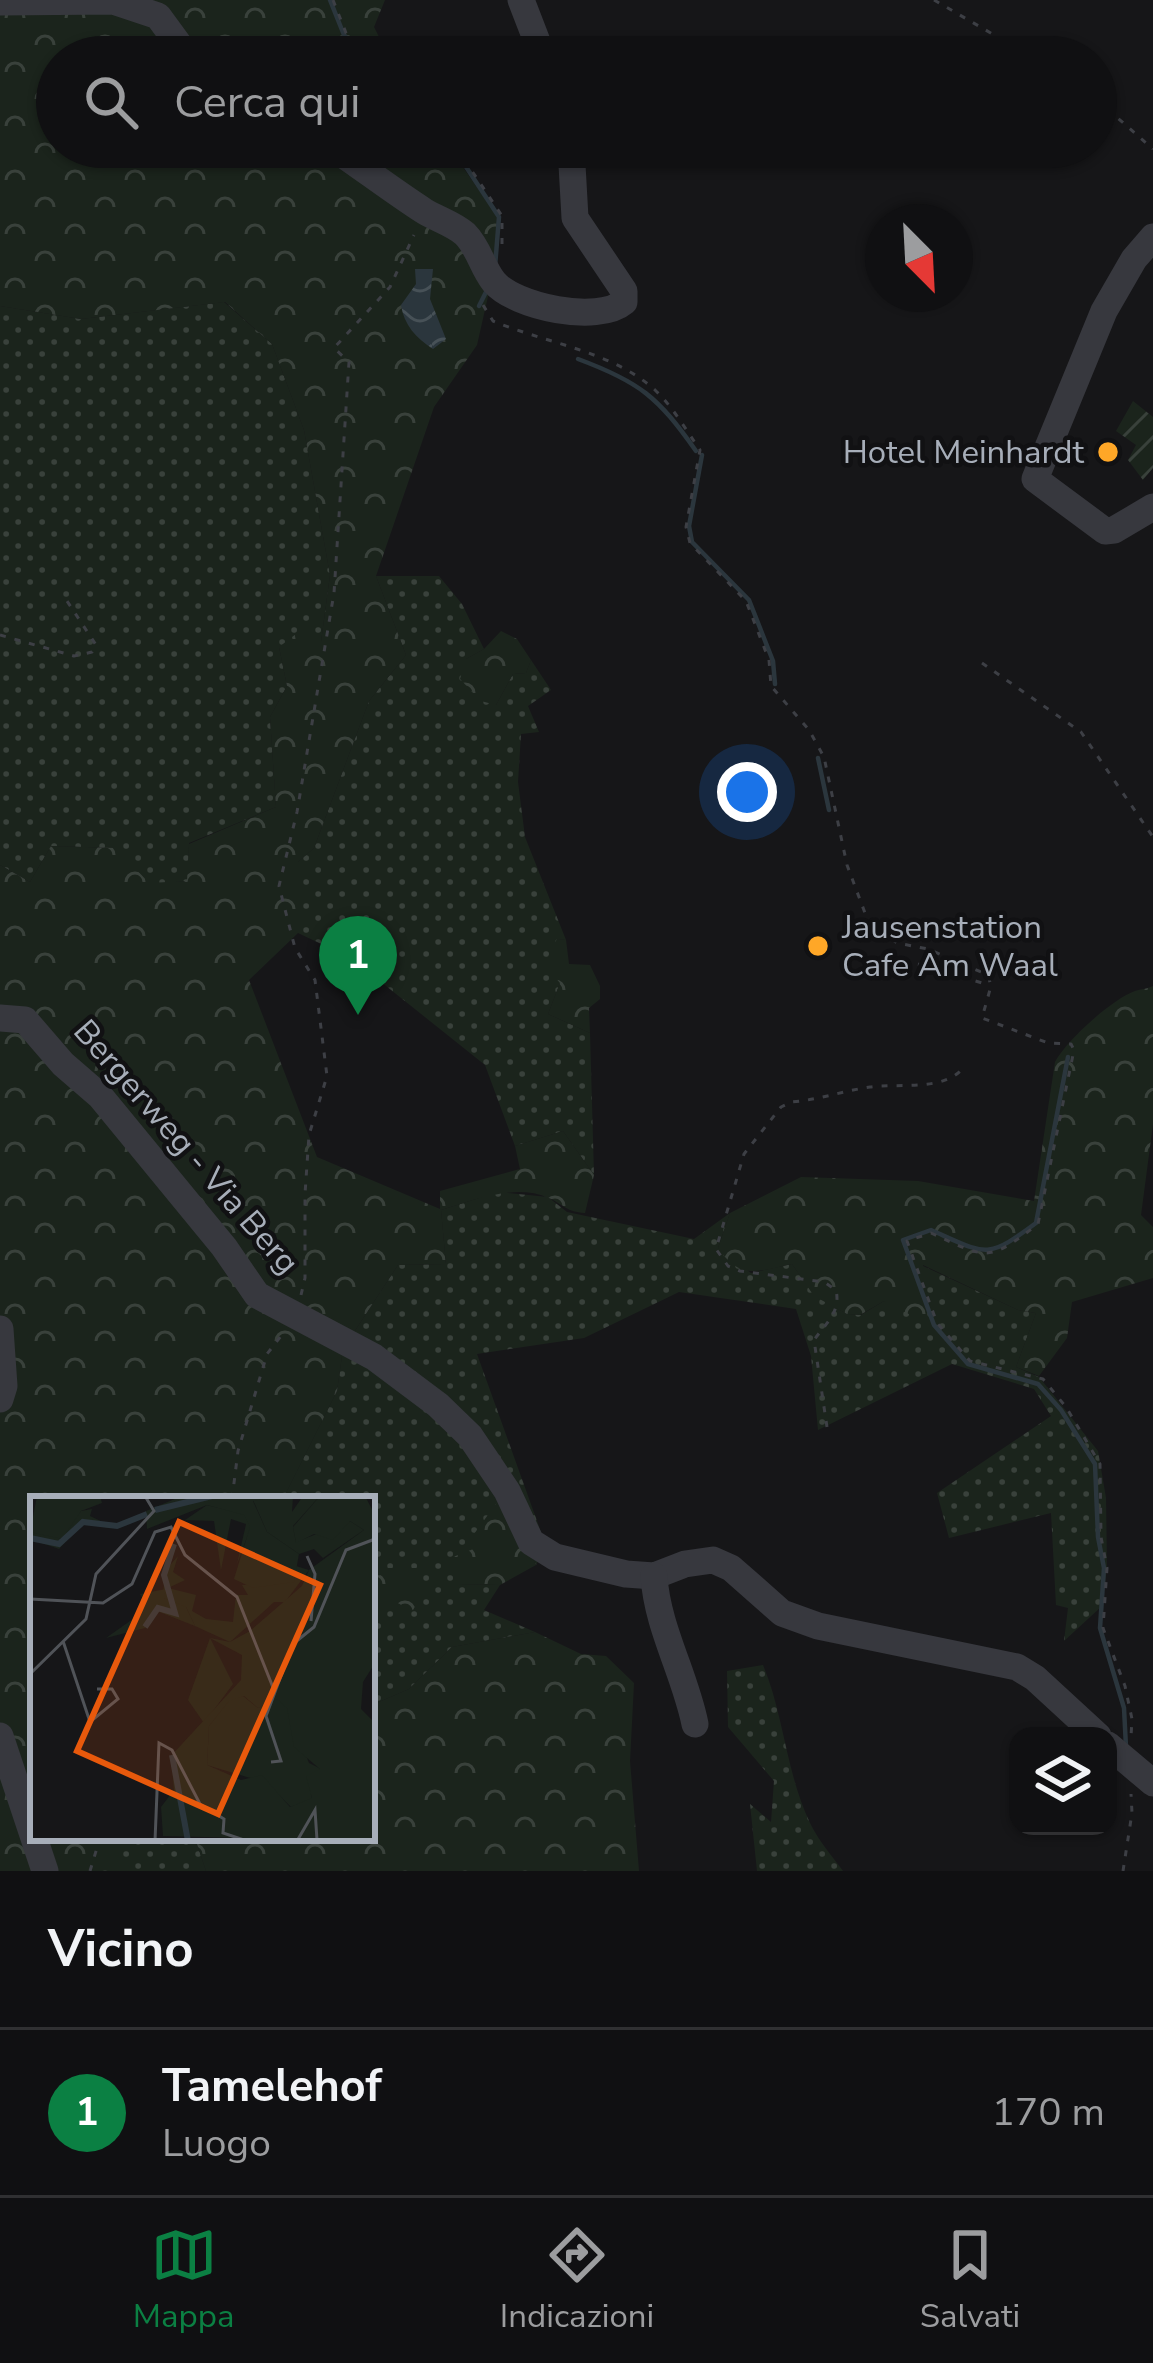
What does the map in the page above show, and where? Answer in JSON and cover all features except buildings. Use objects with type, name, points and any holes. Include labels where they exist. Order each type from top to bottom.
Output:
[{"type":"street","points":[[521,0],[535,36]]},
{"type":"street","points":[[0,2],[113,2],[158,16],[173,36]]},
{"type":"street","points":[[362,168],[462,232],[478,250],[494,282],[514,297],[591,314],[607,312],[624,302],[624,291],[575,218],[572,168]]},
{"type":"street","points":[[1153,237],[1080,350],[1073,394],[1035,479],[1105,531],[1153,507]]},
{"type":"street","name":"Bergerweg - Via Berg","points":[[0,1018],[25,1020],[100,1096],[224,1247],[257,1295],[374,1357],[456,1421],[507,1491],[531,1542],[555,1557],[626,1574],[654,1576],[713,1560],[730,1568],[782,1613],[818,1626],[1017,1667],[1088,1727]]},
{"type":"street","points":[[0,1328],[4,1386],[0,1399]]},
{"type":"street","points":[[654,1576],[657,1605],[688,1686],[695,1724]]},
{"type":"street","points":[[0,1736],[30,1828]]},
{"type":"street","points":[[1117,1753],[1153,1783]]},
{"type":"street","points":[[34,1841],[44,1871]]},
{"type":"path","points":[[333,0],[348,36]]},
{"type":"path","points":[[934,0],[996,36]]},
{"type":"path","points":[[1117,116],[1152,147]]},
{"type":"path","points":[[470,168],[502,216],[502,253],[482,307],[493,321],[624,369],[655,390],[700,450],[686,526],[690,543],[746,602],[769,660],[771,686],[809,730],[824,757],[854,890],[868,921],[897,943],[928,949],[988,975],[991,986],[982,1018],[1074,1050],[1038,1224],[999,1253],[976,1253],[931,1233],[907,1241],[937,1323],[970,1361],[1043,1379],[1100,1464],[1101,1538],[1107,1568],[1103,1628]]},
{"type":"path","points":[[232,1496],[238,1451],[267,1354],[295,1317],[305,1278],[309,1135],[327,1076],[315,980],[295,948],[279,886],[297,812],[334,593],[349,362],[334,348],[391,287],[424,211]]},
{"type":"path","points":[[0,635],[74,656],[92,652],[95,637],[67,601]]},
{"type":"path","points":[[982,663],[1081,732],[1153,837]]},
{"type":"path","points":[[918,964],[991,986]]},
{"type":"path","points":[[827,1427],[814,1340],[834,1314],[836,1290],[824,1282],[740,1271],[728,1266],[716,1249],[744,1154],[791,1102],[935,1082],[958,1075],[964,1067]]},
{"type":"path","points":[[90,1871],[99,1841]]},
{"type":"green space","points":[[0,0],[385,0],[374,27],[378,36],[36,36],[36,168],[463,168],[498,218],[498,252],[477,345],[434,407],[376,576],[406,655],[369,701],[314,848],[298,862],[298,933],[249,980],[317,1157],[440,1209],[440,1191],[520,1169],[515,1146],[563,1131],[594,1175],[585,1213],[522,1192],[441,1210],[446,1264],[398,1265],[343,1349],[337,1391],[284,1496],[30,1496],[30,1841],[121,1841],[121,1871],[0,1871],[0,865],[30,882],[51,846],[116,848],[149,883],[187,881],[189,844],[276,807],[270,717],[287,686],[279,647],[296,634],[321,642],[330,575],[304,430],[272,344],[225,302],[81,319],[0,306]]},
{"type":"green space","points":[[224,302],[272,344],[304,430],[330,575],[321,642],[279,647],[287,686],[270,717],[276,807],[189,843],[188,881],[149,884],[115,848],[51,846],[30,882],[0,865],[0,306],[81,319]]},
{"type":"green space","points":[[1133,401],[1153,417],[1153,468],[1143,480],[1128,460],[1136,445],[1116,431]]},
{"type":"green space","points":[[376,576],[439,576],[462,604],[484,649],[466,659],[496,705],[513,674],[526,673],[531,660],[551,690],[528,706],[539,732],[521,734],[518,782],[525,837],[566,940],[557,939],[560,983],[548,1014],[590,1033],[594,1175],[563,1131],[515,1146],[485,1065],[351,958],[298,933],[298,862],[314,848],[369,701],[406,655]]},
{"type":"green space","points":[[501,631],[517,639],[531,660],[526,673],[513,674],[496,705],[481,701],[460,679],[466,659]]},
{"type":"green space","points":[[557,939],[566,940],[569,964],[590,965],[600,986],[600,999],[589,1008],[590,1033],[548,1014],[560,983],[548,962]]},
{"type":"green space","points":[[1153,986],[1153,1124],[1141,1215],[1153,1227],[1153,1278],[1072,1302],[1067,1338],[1039,1376],[1016,1367],[1036,1313],[1018,1310],[923,1265],[927,1312],[922,1321],[884,1301],[860,1315],[847,1314],[814,1296],[792,1264],[751,1271],[734,1265],[718,1248],[730,1213],[801,1177],[918,1181],[1034,1201],[1055,1062],[1102,1011],[1125,995]]},
{"type":"green space","points":[[498,1192],[548,1197],[567,1212],[694,1239],[730,1213],[718,1248],[751,1273],[792,1264],[814,1295],[847,1314],[861,1315],[884,1301],[927,1312],[921,1265],[1018,1310],[1036,1313],[1016,1367],[1039,1377],[1098,1451],[1106,1498],[1102,1606],[1064,1641],[1068,1608],[1056,1605],[1051,1513],[949,1538],[937,1493],[1051,1416],[1034,1389],[952,1364],[818,1430],[811,1356],[796,1309],[679,1292],[584,1338],[477,1354],[546,1546],[536,1565],[501,1498],[482,1546],[457,1584],[500,1585],[484,1610],[535,1632],[452,1647],[409,1689],[375,1704],[375,1496],[284,1496],[337,1391],[343,1349],[398,1265],[446,1264],[441,1210]]},
{"type":"green space","points":[[501,1497],[536,1565],[500,1585],[457,1584],[453,1557],[481,1546],[474,1534]]},
{"type":"green space","points":[[387,1568],[420,1568],[421,1596],[413,1610],[391,1600],[375,1615],[375,1580]]},
{"type":"green space","points":[[535,1632],[581,1654],[606,1656],[634,1683],[630,1761],[639,1871],[206,1871],[196,1841],[375,1841],[375,1704],[409,1689],[452,1647]]},
{"type":"green space","points":[[763,1665],[802,1804],[817,1836],[843,1871],[757,1871],[750,1804],[771,1822],[774,1781],[728,1727],[727,1671]]},
{"type":"green space","points":[[121,1841],[196,1841],[206,1871],[121,1871]]},
{"type":"water","points":[[415,269],[433,269],[430,299],[446,339],[433,349],[412,330],[401,305],[416,284]]},
{"type":"waterway","points":[[330,0],[345,36]]},
{"type":"waterway","points":[[467,168],[499,217],[495,267]]},
{"type":"waterway","points":[[479,306],[487,290]]},
{"type":"waterway","points":[[578,359],[646,393],[696,451]]},
{"type":"waterway","points":[[702,455],[689,526],[692,542],[749,600],[773,661],[775,684]]},
{"type":"waterway","points":[[818,758],[829,810]]},
{"type":"waterway","points":[[1068,1057],[1036,1223],[986,1250],[931,1230],[903,1240],[934,1325],[968,1364],[1038,1384],[1061,1410],[1095,1464],[1104,1568],[1100,1628],[1124,1708],[1126,1747]]},
{"type":"place","name":"Hotel Meinhardt","points":[[1108,452]]},
{"type":"place","name":"Jausenstation Cafe Am Waal","points":[[818,946]]},
{"type":"place","name":"Tamelehof","points":[[358,1015]]}]
